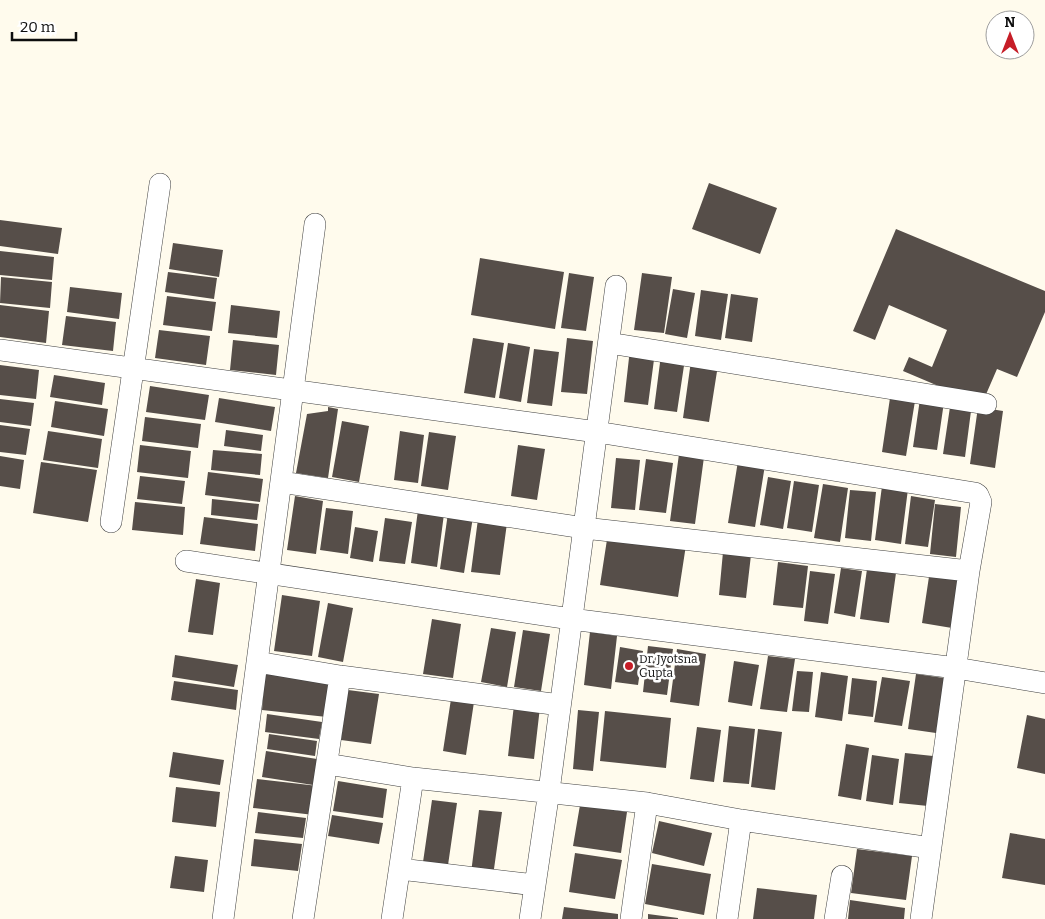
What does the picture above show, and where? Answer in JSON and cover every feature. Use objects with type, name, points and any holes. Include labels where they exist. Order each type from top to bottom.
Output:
[{"type":"street","points":[[111,522],[160,184]]},
{"type":"street","points":[[223,919],[315,224]]},
{"type":"street","points":[[530,919],[549,791],[616,286]]},
{"type":"street","points":[[608,343],[986,404]]},
{"type":"street","points":[[0,350],[597,432],[975,493],[978,495],[980,502],[921,919]]},
{"type":"street","points":[[281,482],[584,528],[969,571]]},
{"type":"street","points":[[186,560],[571,619],[956,668],[1045,683]]},
{"type":"street","points":[[257,662],[340,676],[560,705]]},
{"type":"street","points":[[303,919],[340,676]]},
{"type":"street","points":[[327,764],[413,778],[549,791],[647,803],[740,820],[931,848]]},
{"type":"street","points":[[392,919],[413,778]]},
{"type":"street","points":[[631,919],[647,803]]},
{"type":"street","points":[[726,919],[740,820]]},
{"type":"street","points":[[400,868],[535,885]]},
{"type":"street","points":[[835,919],[842,876]]},
{"type":"building","points":[[709,183],[777,208],[760,254],[692,229]]},
{"type":"building","points":[[0,220],[62,228],[58,254],[0,246]]},
{"type":"building","points":[[896,229],[1045,291],[1045,312],[1017,377],[997,369],[984,399],[962,396],[903,371],[909,357],[932,367],[947,330],[889,305],[875,340],[853,331]]},
{"type":"building","points":[[173,243],[223,250],[219,277],[169,269]]},
{"type":"building","points":[[0,251],[54,257],[52,280],[0,275]]},
{"type":"building","points":[[480,258],[564,272],[555,329],[471,315]]},
{"type":"building","points":[[168,272],[217,278],[214,299],[165,292]]},
{"type":"building","points":[[569,273],[594,277],[586,331],[561,328]]},
{"type":"building","points":[[642,273],[672,277],[664,333],[634,330]]},
{"type":"building","points":[[1,277],[52,282],[50,308],[0,303]]},
{"type":"building","points":[[70,287],[122,293],[119,319],[67,312]]},
{"type":"building","points":[[673,289],[695,293],[687,338],[665,334]]},
{"type":"building","points":[[701,290],[728,294],[721,340],[695,336]]},
{"type":"building","points":[[731,294],[758,298],[752,342],[725,338]]},
{"type":"building","points":[[167,296],[216,302],[212,331],[163,325]]},
{"type":"building","points":[[0,305],[49,311],[46,343],[0,337]]},
{"type":"building","points":[[231,305],[280,311],[277,338],[228,333]]},
{"type":"building","points":[[66,316],[116,322],[113,351],[62,345]]},
{"type":"building","points":[[159,330],[210,336],[206,365],[155,358]]},
{"type":"building","points":[[473,338],[504,343],[495,398],[464,393]]},
{"type":"building","points":[[567,338],[593,341],[587,394],[561,392]]},
{"type":"building","points":[[233,340],[279,345],[276,375],[230,370]]},
{"type":"building","points":[[508,343],[530,347],[521,402],[499,398]]},
{"type":"building","points":[[534,349],[559,352],[552,406],[527,403]]},
{"type":"building","points":[[630,349],[655,352],[648,405],[624,402]]},
{"type":"building","points":[[661,355],[685,359],[677,412],[654,409]]},
{"type":"building","points":[[691,361],[718,365],[709,422],[683,418]]},
{"type":"building","points":[[0,365],[39,370],[36,399],[0,395]]},
{"type":"building","points":[[54,375],[105,383],[102,405],[50,397]]},
{"type":"building","points":[[150,386],[209,395],[205,420],[146,412]]},
{"type":"building","points":[[219,398],[275,407],[271,431],[215,422]]},
{"type":"building","points":[[890,398],[915,401],[906,456],[882,452]]},
{"type":"building","points":[[0,399],[34,403],[31,426],[0,422]]},
{"type":"building","points":[[920,399],[944,402],[937,450],[913,447]]},
{"type":"building","points":[[55,401],[108,409],[104,436],[51,427]]},
{"type":"building","points":[[328,407],[338,409],[328,478],[296,473],[307,414],[328,411]]},
{"type":"building","points":[[950,407],[971,411],[965,457],[943,454]]},
{"type":"building","points":[[978,407],[1003,411],[995,468],[970,464]]},
{"type":"building","points":[[145,417],[201,424],[198,448],[142,441]]},
{"type":"building","points":[[342,421],[369,426],[359,482],[332,477]]},
{"type":"building","points":[[0,425],[30,429],[26,455],[0,452]]},
{"type":"building","points":[[226,430],[263,435],[261,451],[224,446]]},
{"type":"building","points":[[48,431],[102,439],[98,468],[43,460]]},
{"type":"building","points":[[400,431],[424,435],[418,483],[394,480]]},
{"type":"building","points":[[429,432],[456,436],[448,490],[421,486]]},
{"type":"building","points":[[140,445],[191,451],[188,478],[137,472]]},
{"type":"building","points":[[518,445],[545,449],[537,500],[511,496]]},
{"type":"building","points":[[213,450],[262,454],[260,475],[211,470]]},
{"type":"building","points":[[679,454],[704,457],[695,524],[670,521]]},
{"type":"building","points":[[0,456],[24,460],[20,489],[0,486]]},
{"type":"building","points":[[616,458],[640,460],[635,510],[611,508]]},
{"type":"building","points":[[646,459],[673,463],[666,513],[639,510]]},
{"type":"building","points":[[738,461],[765,465],[755,527],[728,523]]},
{"type":"building","points":[[41,462],[97,470],[88,522],[33,513]]},
{"type":"building","points":[[208,472],[263,479],[260,502],[205,495]]},
{"type":"building","points":[[140,476],[185,481],[182,504],[137,499]]},
{"type":"building","points":[[768,477],[791,481],[783,529],[760,525]]},
{"type":"building","points":[[794,481],[819,485],[812,532],[787,528]]},
{"type":"building","points":[[823,484],[848,488],[840,542],[814,538]]},
{"type":"building","points":[[882,486],[908,489],[901,544],[875,540]]},
{"type":"building","points":[[850,490],[876,492],[871,541],[845,538]]},
{"type":"building","points":[[295,496],[323,501],[316,554],[287,550]]},
{"type":"building","points":[[911,496],[935,500],[928,547],[905,544]]},
{"type":"building","points":[[212,499],[259,504],[257,520],[211,515]]},
{"type":"building","points":[[135,502],[185,507],[183,535],[132,530]]},
{"type":"building","points":[[935,504],[961,507],[956,557],[930,554]]},
{"type":"building","points":[[326,508],[353,511],[348,554],[320,550]]},
{"type":"building","points":[[418,510],[444,514],[437,567],[411,563]]},
{"type":"building","points":[[448,513],[473,517],[464,573],[440,569]]},
{"type":"building","points":[[204,517],[258,524],[255,551],[200,544]]},
{"type":"building","points":[[385,518],[412,522],[405,564],[379,561]]},
{"type":"building","points":[[478,519],[507,523],[500,575],[471,572]]},
{"type":"building","points":[[355,527],[378,531],[373,562],[350,558]]},
{"type":"building","points":[[608,533],[686,545],[678,597],[600,585]]},
{"type":"building","points":[[723,552],[751,555],[746,598],[719,595]]},
{"type":"building","points":[[778,562],[808,566],[803,608],[773,605]]},
{"type":"building","points":[[841,568],[862,571],[855,617],[834,613]]},
{"type":"building","points":[[867,569],[896,573],[889,623],[860,619]]},
{"type":"building","points":[[930,570],[960,574],[952,628],[922,623]]},
{"type":"building","points":[[810,571],[835,574],[828,624],[804,621]]},
{"type":"building","points":[[196,579],[220,583],[213,635],[188,632]]},
{"type":"building","points":[[282,595],[320,601],[312,656],[274,651]]},
{"type":"building","points":[[328,603],[353,608],[343,662],[318,657]]},
{"type":"building","points":[[432,619],[461,624],[453,678],[423,674]]},
{"type":"building","points":[[491,628],[516,632],[507,687],[481,682]]},
{"type":"building","points":[[523,630],[550,634],[541,691],[514,687]]},
{"type":"building","points":[[590,632],[617,636],[611,689],[584,685]]},
{"type":"building","points":[[648,646],[673,649],[667,695],[643,692]]},
{"type":"building","name":"Dr. Jyotsna Gupta","points":[[620,647],[643,651],[638,685],[615,682]]},
{"type":"building","points":[[677,649],[706,654],[699,706],[670,702]]},
{"type":"building","points":[[175,655],[238,665],[234,687],[172,677]]},
{"type":"building","points":[[768,656],[795,659],[787,712],[760,709]]},
{"type":"building","points":[[734,661],[759,665],[752,706],[728,702]]},
{"type":"building","points":[[797,671],[813,672],[809,712],[792,711]]},
{"type":"building","points":[[821,672],[848,676],[842,721],[815,717]]},
{"type":"building","points":[[265,673],[331,680],[327,717],[262,710]]},
{"type":"building","points":[[916,674],[944,678],[936,733],[908,729]]},
{"type":"building","points":[[882,677],[910,681],[902,726],[874,722]]},
{"type":"building","points":[[852,678],[877,681],[873,717],[848,714]]},
{"type":"building","points":[[174,681],[238,690],[236,710],[171,700]]},
{"type":"building","points":[[348,690],[379,694],[371,744],[341,740]]},
{"type":"building","points":[[451,699],[474,702],[466,755],[443,751]]},
{"type":"building","points":[[514,705],[540,707],[534,759],[508,756]]},
{"type":"building","points":[[578,710],[599,712],[593,771],[573,769]]},
{"type":"building","points":[[605,711],[671,718],[666,768],[600,761]]},
{"type":"building","points":[[267,714],[322,722],[319,739],[265,732]]},
{"type":"building","points":[[1027,715],[1045,719],[1045,774],[1017,768]]},
{"type":"building","points":[[729,726],[755,729],[749,784],[723,782]]},
{"type":"building","points":[[697,727],[721,730],[714,782],[690,779]]},
{"type":"building","points":[[758,729],[782,732],[775,790],[751,787]]},
{"type":"building","points":[[269,734],[317,741],[315,756],[267,749]]},
{"type":"building","points":[[846,744],[869,748],[861,800],[838,796]]},
{"type":"building","points":[[266,751],[317,759],[313,785],[262,777]]},
{"type":"building","points":[[173,752],[224,760],[220,785],[169,777]]},
{"type":"building","points":[[905,753],[933,756],[928,806],[899,803]]},
{"type":"building","points":[[872,755],[899,759],[893,805],[866,801]]},
{"type":"building","points":[[257,779],[318,786],[314,815],[253,808]]},
{"type":"building","points":[[338,781],[387,789],[383,818],[333,811]]},
{"type":"building","points":[[176,787],[220,792],[216,827],[172,822]]},
{"type":"building","points":[[432,800],[457,803],[447,872],[422,869]]},
{"type":"building","points":[[580,805],[627,812],[621,853],[573,846]]},
{"type":"building","points":[[479,810],[502,812],[493,876],[471,873]]},
{"type":"building","points":[[258,812],[306,818],[303,838],[255,833]]},
{"type":"building","points":[[332,815],[383,823],[379,844],[328,836]]},
{"type":"building","points":[[659,821],[712,833],[704,866],[652,853]]},
{"type":"building","points":[[1010,833],[1045,839],[1045,885],[1002,878]]},
{"type":"building","points":[[254,839],[302,844],[298,871],[251,866]]},
{"type":"building","points":[[857,849],[912,856],[906,900],[851,893]]},
{"type":"building","points":[[575,853],[622,860],[615,899],[569,892]]},
{"type":"building","points":[[175,856],[208,860],[204,892],[170,888]]},
{"type":"building","points":[[652,864],[711,874],[704,915],[645,904]]},
{"type":"building","points":[[757,888],[817,895],[814,919],[753,919]]},
{"type":"building","points":[[850,900],[905,908],[904,919],[848,919]]},
{"type":"building","points":[[564,907],[618,914],[618,919],[562,919]]},
{"type":"building","points":[[648,914],[678,918],[678,919],[648,919]]},
{"type":"place","name":"Dr. Jyotsna Gupta","points":[[629,666]]}]
